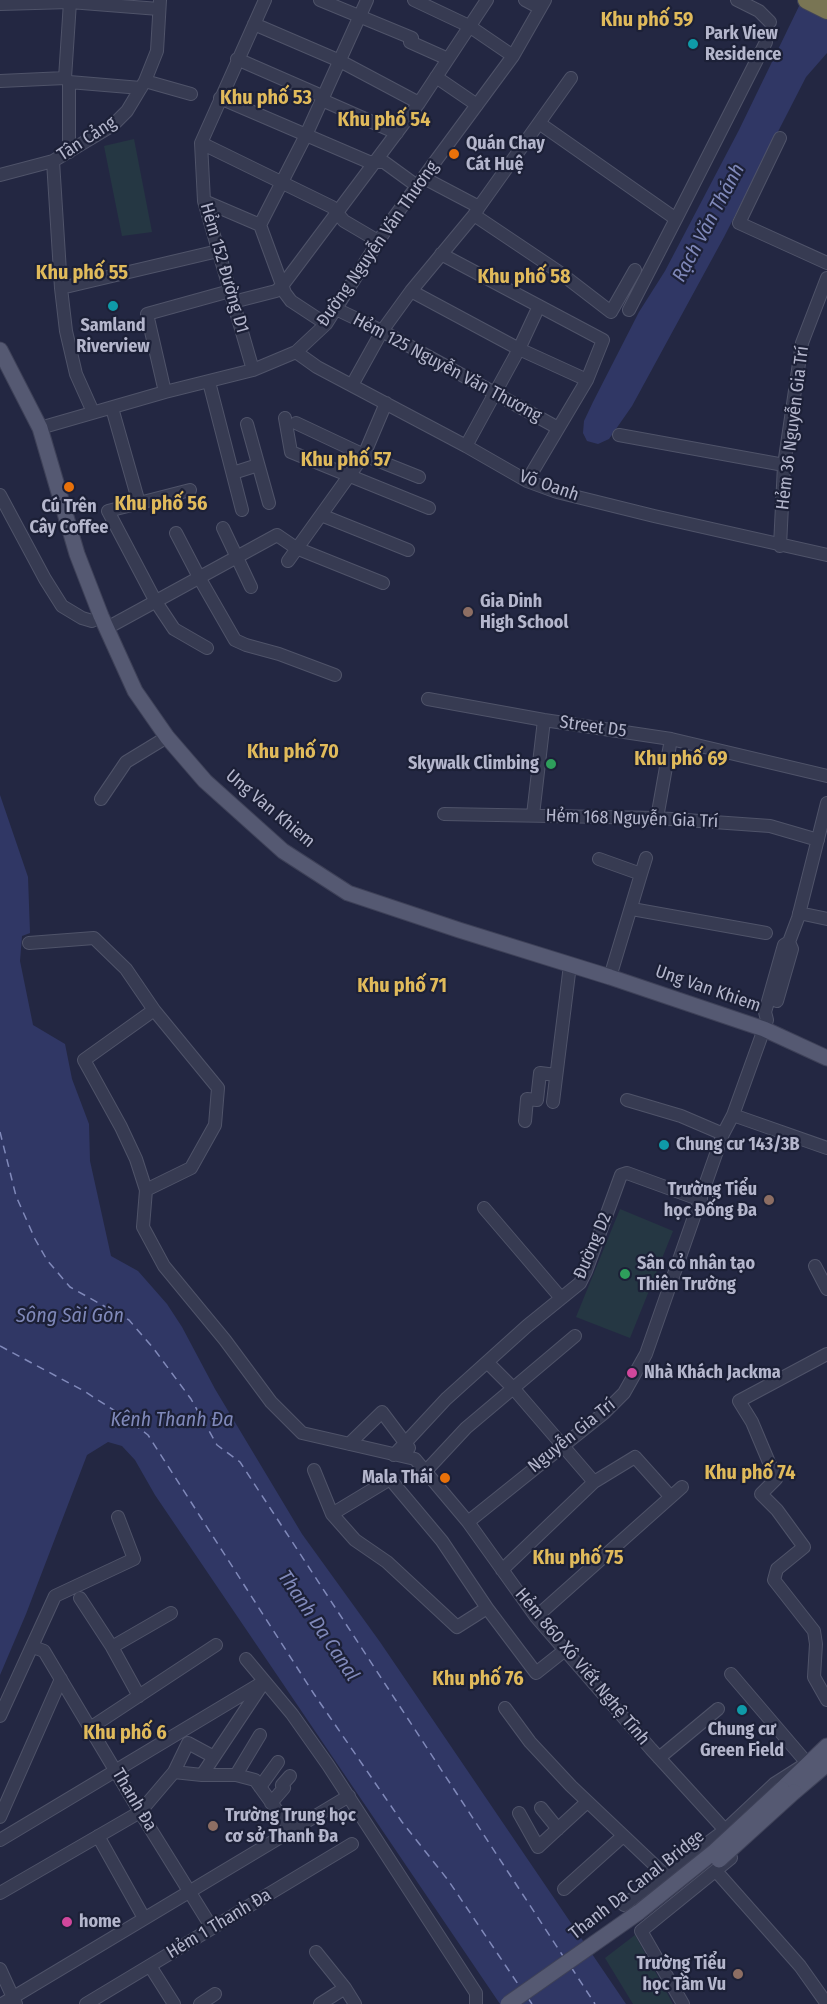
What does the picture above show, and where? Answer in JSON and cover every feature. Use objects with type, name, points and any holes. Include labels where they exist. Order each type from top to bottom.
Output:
[{"type":"highway","points":[[807,0],[827,10]]},
{"type":"main road","name":"Ung Van Khiem","points":[[0,350],[40,428],[77,554],[135,691],[167,737],[205,781],[284,851],[348,892],[459,930],[765,1024],[827,1058]]},
{"type":"main road","points":[[788,1790],[817,1767],[827,1746]]},
{"type":"main road","name":"Thanh Da Canal Bridge","points":[[508,2004],[639,1912],[788,1790]]},
{"type":"main road","name":"Thanh Da Canal Bridge","points":[[524,2004],[647,1918],[750,1833],[788,1790]]},
{"type":"street","name":"Hẻm 152 Đường D1","points":[[253,370],[204,201],[201,143],[265,0]]},
{"type":"street","points":[[320,0],[412,38],[410,42],[447,59]]},
{"type":"street","points":[[326,324],[291,300],[285,293],[260,225],[306,135],[367,0]]},
{"type":"street","points":[[414,0],[469,26],[513,56]]},
{"type":"street","points":[[165,392],[147,314],[231,297],[276,291],[282,286],[419,103],[487,0]]},
{"type":"street","points":[[525,0],[542,4]]},
{"type":"street","points":[[736,0],[759,10],[770,22]]},
{"type":"street","points":[[0,4],[47,1],[160,4]]},
{"type":"street","points":[[69,152],[67,80],[70,2]]},
{"type":"street","name":"Tân Cảng","points":[[0,175],[52,161],[113,125],[127,111],[143,85],[157,51],[160,4]]},
{"type":"street","name":"Đường Nguyễn Văn Thương","points":[[40,428],[165,392],[253,370],[296,352],[326,324],[378,242],[513,56],[542,4]]},
{"type":"street","points":[[254,24],[340,61],[419,103]]},
{"type":"street","points":[[629,310],[766,42]]},
{"type":"street","points":[[237,59],[397,133]]},
{"type":"street","points":[[436,77],[477,105]]},
{"type":"street","points":[[352,385],[382,331],[411,291],[476,211],[572,78]]},
{"type":"street","points":[[0,81],[67,80],[143,85],[190,94]]},
{"type":"street","points":[[220,98],[369,162],[384,162],[476,211],[611,312],[635,270]]},
{"type":"street","points":[[538,123],[676,219]]},
{"type":"street","points":[[780,138],[739,224],[827,262]]},
{"type":"street","points":[[201,143],[332,207],[344,220],[378,242]]},
{"type":"street","points":[[52,161],[66,331],[76,374],[93,412]]},
{"type":"street","points":[[204,201],[260,225]]},
{"type":"street","points":[[61,288],[218,251]]},
{"type":"street","points":[[441,254],[603,340],[586,380],[527,482]]},
{"type":"street","name":"Hẻm 36 Nguyễn Gia Trí","points":[[780,546],[784,465],[802,344],[827,278]]},
{"type":"street","points":[[411,291],[519,349],[586,380]]},
{"type":"street","points":[[466,446],[519,349],[539,306]]},
{"type":"street","name":"Hẻm 125 Nguyễn Văn Thương","points":[[336,309],[382,331],[558,428]]},
{"type":"street","name":"Võ Oanh","points":[[296,352],[317,367],[466,446],[527,482],[557,492],[780,546],[827,555]]},
{"type":"street","points":[[208,382],[242,510]]},
{"type":"street","points":[[288,561],[364,455],[386,403]]},
{"type":"street","points":[[112,408],[138,503]]},
{"type":"street","points":[[419,477],[364,455],[291,421],[291,452],[429,508]]},
{"type":"street","points":[[246,424],[269,503]]},
{"type":"street","points":[[619,435],[784,465]]},
{"type":"street","points":[[233,473],[258,465]]},
{"type":"street","points":[[190,490],[108,511],[156,602],[174,629],[207,648]]},
{"type":"street","points":[[1,498],[62,606],[92,621],[104,622],[156,602],[278,535],[296,548],[383,583]]},
{"type":"street","points":[[321,515],[408,550]]},
{"type":"street","points":[[223,528],[251,587]]},
{"type":"street","points":[[176,533],[232,637],[246,645],[279,654],[335,675]]},
{"type":"street","name":"Street D5","points":[[428,699],[544,720],[671,739],[827,776]]},
{"type":"street","points":[[533,816],[544,720]]},
{"type":"street","points":[[101,799],[126,762],[167,737]]},
{"type":"street","points":[[657,818],[671,739]]},
{"type":"street","name":"Nguyễn Gia Trí","points":[[468,1522],[604,1413],[624,1393],[646,1354],[723,1134],[733,1115],[765,1024],[772,1015],[792,949],[789,942],[799,913],[827,803]]},
{"type":"street","name":"Hẻm 168 Nguyễn Gia Trí","points":[[444,814],[657,818],[770,826],[818,840]]},
{"type":"street","points":[[610,977],[646,858]]},
{"type":"street","points":[[599,859],[641,874]]},
{"type":"street","points":[[632,909],[766,933]]},
{"type":"street","points":[[799,913],[827,919]]},
{"type":"street","points":[[28,943],[94,938],[126,969],[154,1010],[218,1088],[215,1125],[191,1168],[146,1190]]},
{"type":"street","points":[[552,1102],[570,965]]},
{"type":"street","points":[[154,1010],[84,1060],[121,1126],[136,1159],[146,1190],[143,1227],[164,1266],[225,1340],[271,1402],[302,1433],[415,1460]]},
{"type":"street","points":[[525,1121],[527,1099],[537,1100],[540,1073],[556,1075]]},
{"type":"street","points":[[627,1100],[681,1116],[723,1134]]},
{"type":"street","points":[[733,1115],[827,1148]]},
{"type":"street","name":"Đường D2","points":[[394,1455],[446,1399],[583,1278],[621,1175],[627,1173],[701,1200]]},
{"type":"street","points":[[484,1208],[561,1299]]},
{"type":"street","points":[[814,1266],[827,1289]]},
{"type":"street","points":[[425,1472],[466,1428],[575,1336]]},
{"type":"street","points":[[827,1354],[740,1401],[752,1422],[776,1479],[761,1494],[777,1510],[804,1547],[777,1569],[774,1580],[814,1631],[816,1644],[814,1677],[827,1700]]},
{"type":"street","points":[[488,1362],[563,1444],[594,1482]]},
{"type":"street","name":"Hẻm 860 Xô Viết Nghệ Tĩnh","points":[[349,1444],[382,1412],[406,1442],[415,1460],[468,1522],[536,1617],[658,1758],[725,1830]]},
{"type":"street","points":[[502,1570],[594,1482],[635,1456],[670,1496]]},
{"type":"street","name":"Hẻm 860 Xô Viết Nghệ Tĩnh","points":[[314,1470],[332,1514],[355,1540],[387,1562],[456,1627],[487,1608],[536,1673],[565,1650]]},
{"type":"street","points":[[332,1514],[390,1479],[442,1541],[487,1608]]},
{"type":"street","points":[[536,1617],[682,1487]]},
{"type":"street","points":[[0,1716],[55,1596],[134,1559],[118,1517]]},
{"type":"street","points":[[80,1598],[112,1647],[139,1696]]},
{"type":"street","points":[[112,1647],[171,1613]]},
{"type":"street","points":[[90,1728],[216,1645]]},
{"type":"street","name":"Thanh Đa","points":[[33,1647],[44,1651],[212,1928]]},
{"type":"street","points":[[246,1659],[292,1714],[349,1796],[476,1993],[476,2004]]},
{"type":"street","points":[[731,1674],[817,1767]]},
{"type":"street","points":[[0,1817],[61,1679]]},
{"type":"street","points":[[202,1775],[264,1682]]},
{"type":"street","points":[[0,1840],[264,1682]]},
{"type":"street","points":[[505,1708],[530,1742],[587,1802],[665,1875]]},
{"type":"street","points":[[658,1758],[718,1709]]},
{"type":"street","points":[[236,1775],[260,1736]]},
{"type":"street","points":[[0,1893],[140,1812],[174,1772],[188,1743],[214,1757]]},
{"type":"street","points":[[260,1787],[278,1762]]},
{"type":"street","points":[[624,1905],[725,1830],[774,1784],[817,1767]]},
{"type":"street","points":[[683,2004],[641,1931],[716,1871],[782,1813],[817,1767]]},
{"type":"street","points":[[174,1772],[236,1775],[255,1780],[292,1831]]},
{"type":"street","points":[[271,1803],[284,1788],[282,1785],[290,1776]]},
{"type":"street","points":[[0,1969],[10,2002],[144,1918],[349,1796]]},
{"type":"street","points":[[519,1813],[538,1847],[587,1802]]},
{"type":"street","points":[[541,1808],[558,1829]]},
{"type":"street","points":[[98,1836],[144,1918]]},
{"type":"street","points":[[564,1888],[623,1836]]},
{"type":"street","name":"Hẻm 1 Thanh Đa","points":[[86,2004],[352,1844]]},
{"type":"street","points":[[716,1871],[800,1966],[827,2004]]},
{"type":"street","points":[[316,1952],[356,2004]]},
{"type":"street","points":[[150,1966],[174,2004]]},
{"type":"street","points":[[320,2004],[345,1988]]},
{"type":"street","points":[[200,2004],[215,1994]]},
{"type":"shaded area","points":[[134,139],[152,232],[122,236],[104,146]]},
{"type":"shaded area","name":"Sân cỏ nhân tạo Thiên Trường","points":[[620,1209],[673,1231],[630,1338],[576,1317]]},
{"type":"shaded area","points":[[635,1935],[673,2004],[633,2004],[605,1958]]},
{"type":"water","name":"Rạch Văn Thánh","points":[[802,0],[827,0],[827,53],[806,77],[724,237],[632,406],[609,439],[598,444],[587,441],[583,433],[584,421],[593,402],[639,312],[665,271],[739,130]]},
{"type":"water","points":[[0,795],[28,877],[30,933],[22,936],[20,961],[33,1025],[65,1044],[72,1079],[89,1124],[90,1161],[111,1256],[138,1271],[167,1304],[302,1534],[380,1642],[626,2004],[500,2004],[155,1495],[135,1460],[122,1446],[108,1442],[87,1455],[0,1675]]},
{"type":"ferry route","points":[[0,1132],[16,1196],[47,1260],[70,1287],[129,1320],[191,1399],[217,1445],[240,1462],[563,1956]]},
{"type":"ferry route","points":[[0,1346],[84,1391],[148,1435],[314,1694],[402,1822],[448,1880],[520,1987]]},
{"type":"ferry route","points":[[571,1967],[595,2004]]},
{"type":"ferry route","points":[[528,1998],[532,2004]]},
{"type":"place","name":"Park View Residence","points":[[693,44]]},
{"type":"place","name":"Quán Chay Cát Huệ","points":[[454,154]]},
{"type":"place","name":"Samland Riverview","points":[[113,306]]},
{"type":"place","name":"Cú Trên Cây Coffee","points":[[69,487]]},
{"type":"place","name":"Gia Dinh High School","points":[[468,612]]},
{"type":"place","name":"Skywalk Climbing","points":[[551,764]]},
{"type":"place","name":"Chung cư 143/3B","points":[[664,1145]]},
{"type":"place","name":"Trường Tiểu học Đống Đa","points":[[769,1200]]},
{"type":"place","name":"Sân cỏ nhân tạo Thiên Trường","points":[[625,1274]]},
{"type":"place","name":"Nhà Khách Jackma","points":[[632,1373]]},
{"type":"place","name":"Mala Thái","points":[[445,1478]]},
{"type":"place","name":"Chung cư Green Field","points":[[742,1710]]},
{"type":"place","name":"Trường Trung học cơ sở Thanh Đa","points":[[213,1826]]},
{"type":"place","name":"home","points":[[67,1922]]},
{"type":"place","name":"Trường Tiểu học Tầm Vu","points":[[738,1974]]},
{"type":"district","name":"Khu phố 59","points":[[647,20]]},
{"type":"district","name":"Khu phố 53","points":[[266,98]]},
{"type":"district","name":"Khu phố 54","points":[[384,120]]},
{"type":"district","name":"Khu phố 55","points":[[82,273]]},
{"type":"district","name":"Khu phố 58","points":[[524,277]]},
{"type":"district","name":"Khu phố 57","points":[[346,460]]},
{"type":"district","name":"Khu phố 56","points":[[161,504]]},
{"type":"district","name":"Khu phố 70","points":[[293,752]]},
{"type":"district","name":"Khu phố 69","points":[[681,759]]},
{"type":"district","name":"Khu phố 71","points":[[402,986]]},
{"type":"district","name":"Khu phố 74","points":[[750,1473]]},
{"type":"district","name":"Khu phố 75","points":[[578,1558]]},
{"type":"district","name":"Khu phố 76","points":[[478,1679]]},
{"type":"district","name":"Khu phố 6","points":[[125,1733]]},
{"type":"water label","name":"Sông Sài Gòn","points":[[70,1316]]},
{"type":"water label","name":"Kênh Thanh Đa","points":[[172,1420]]},
{"type":"water label","name":"Thanh Da Canal","points":[[318,1626]]}]
